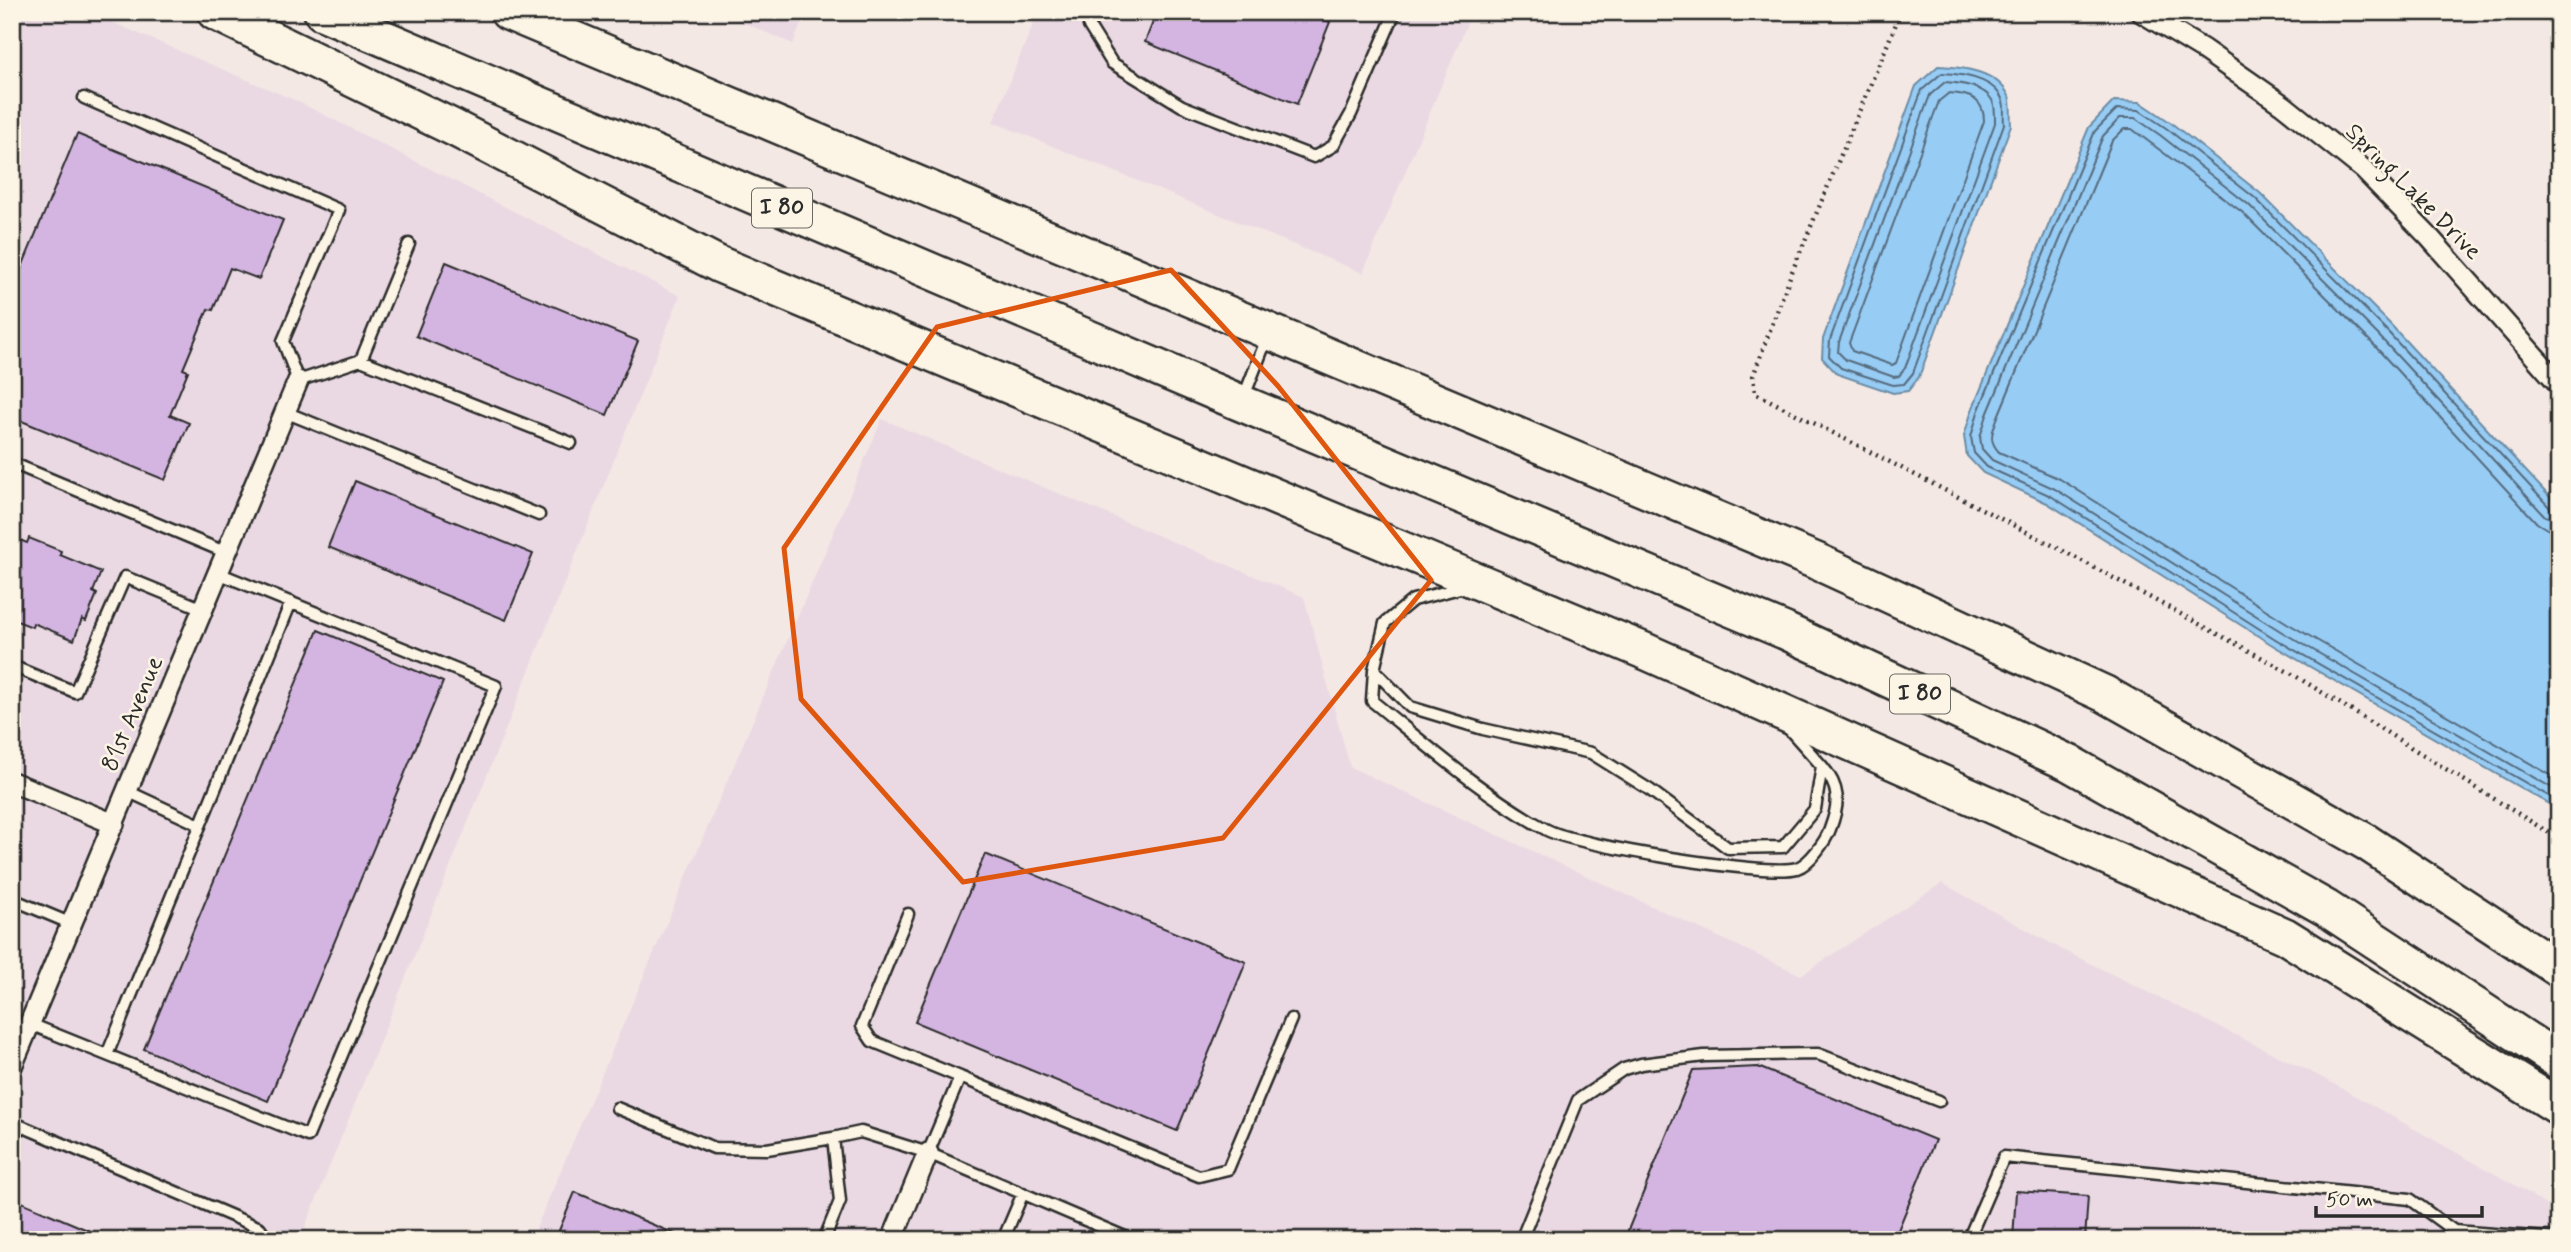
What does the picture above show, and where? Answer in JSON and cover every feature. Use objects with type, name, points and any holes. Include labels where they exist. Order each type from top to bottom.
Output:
[{"type":"highway","points":[[215,12],[454,128],[718,264],[1480,582],[1766,705],[2285,936],[2559,1107]]},
{"type":"highway","name":"I 80","points":[[322,12],[1785,631],[2069,763],[2326,908],[2559,1061]]},
{"type":"highway","points":[[508,12],[1816,561],[2105,694],[2366,842],[2559,969]]},
{"type":"street","name":"Spring Lake Drive","points":[[2141,12],[2204,50],[2284,105],[2363,169],[2430,238],[2559,384]]},
{"type":"street","name":"81st Avenue","points":[[12,1066],[298,381]]},
{"type":"street","points":[[12,782],[114,824]]},
{"type":"street","points":[[892,1240],[929,1153]]},
{"type":"lane","points":[[1095,12],[1089,26],[1111,63],[1182,106],[1314,157],[1333,146],[1351,114],[1395,12]]},
{"type":"lane","points":[[84,98],[339,210],[284,341],[298,381],[361,360],[571,443]]},
{"type":"lane","points":[[361,360],[409,244]]},
{"type":"lane","points":[[1241,403],[1270,331]]},
{"type":"lane","points":[[285,412],[539,515]]},
{"type":"lane","points":[[12,463],[227,553]]},
{"type":"lane","points":[[30,1024],[308,1136],[496,686],[219,573]]},
{"type":"lane","points":[[12,666],[75,692],[125,578],[203,608]]},
{"type":"lane","points":[[1480,582],[1413,600],[1385,623],[1374,670],[1372,701],[1481,788],[1549,831],[1598,844],[1709,864],[1772,871],[1799,868],[1825,842],[1837,810],[1835,781],[1766,705]]},
{"type":"lane","points":[[107,1055],[291,602]]},
{"type":"lane","points":[[1374,670],[1410,706],[1483,729],[1591,753],[1650,790],[1728,848],[1783,847],[1815,809],[1822,766]]},
{"type":"lane","points":[[127,792],[200,825]]},
{"type":"lane","points":[[12,899],[72,924]]},
{"type":"lane","points":[[908,914],[862,1026],[872,1041],[1199,1176],[1228,1169],[1291,1019]]},
{"type":"lane","points":[[1521,1240],[1578,1100],[1624,1069],[1641,1064],[1704,1056],[1818,1054],[1939,1101]]},
{"type":"lane","points":[[929,1153],[960,1077]]},
{"type":"lane","points":[[617,1108],[715,1148],[767,1149],[861,1132],[929,1153],[1132,1240]]},
{"type":"lane","points":[[12,1122],[260,1228],[268,1240]]},
{"type":"lane","points":[[824,1240],[840,1201],[832,1138]]},
{"type":"lane","points":[[1968,1240],[2004,1157],[2410,1199],[2454,1231],[2559,1239]]},
{"type":"lane","points":[[1003,1240],[1023,1193]]},
{"type":"path","points":[[1901,12],[1791,274],[1753,376],[1755,393],[2056,548],[2294,675],[2559,839]]},
{"type":"highlighted area","points":[[1171,270],[1278,386],[1431,580],[1223,838],[963,882],[801,699],[784,548],[937,327]]},
{"type":"shaded area","points":[[12,12],[88,12],[299,102],[680,296],[300,1240],[12,1240]]},
{"type":"shaded area","points":[[718,12],[806,12],[793,44]]},
{"type":"shaded area","points":[[1038,12],[1472,12],[1363,273],[993,122]]},
{"type":"shaded area","points":[[882,419],[1304,597],[1350,767],[1801,975],[1942,883],[2063,950],[2325,1079],[2527,1192],[2559,1215],[2559,1240],[531,1240]]},
{"type":"water","points":[[1938,66],[1968,69],[1996,81],[2009,96],[2011,125],[1919,377],[1908,391],[1893,393],[1837,374],[1822,358],[1823,339],[1916,86]]},
{"type":"water","points":[[2114,101],[2140,102],[2170,122],[2260,193],[2391,325],[2559,507],[2559,810],[2274,646],[2047,503],[1983,473],[1967,456],[1964,436],[1972,410],[2089,127]]},
{"type":"building","points":[[1157,12],[1306,12],[1330,22],[1297,104],[1145,42]]},
{"type":"building","points":[[77,134],[283,220],[259,279],[230,268],[213,310],[208,309],[183,369],[188,371],[170,415],[189,423],[165,480],[12,417],[12,291]]},
{"type":"building","points":[[446,262],[638,341],[607,415],[416,336]]},
{"type":"building","points":[[355,481],[533,554],[506,620],[328,547]]},
{"type":"building","points":[[12,537],[27,543],[29,538],[61,551],[60,555],[101,572],[93,592],[97,594],[86,621],[82,619],[74,640],[33,623],[32,627],[12,619]]},
{"type":"building","points":[[318,630],[443,682],[268,1101],[144,1049]]},
{"type":"building","points":[[985,854],[1246,962],[1177,1131],[915,1022]]},
{"type":"building","points":[[1758,1067],[1935,1140],[1894,1240],[1624,1240],[1693,1070]]},
{"type":"building","points":[[2016,1191],[2088,1196],[2085,1240],[2013,1240]]},
{"type":"building","points":[[575,1192],[687,1239],[687,1240],[555,1240]]},
{"type":"building","points":[[12,1198],[111,1240],[12,1240]]}]
